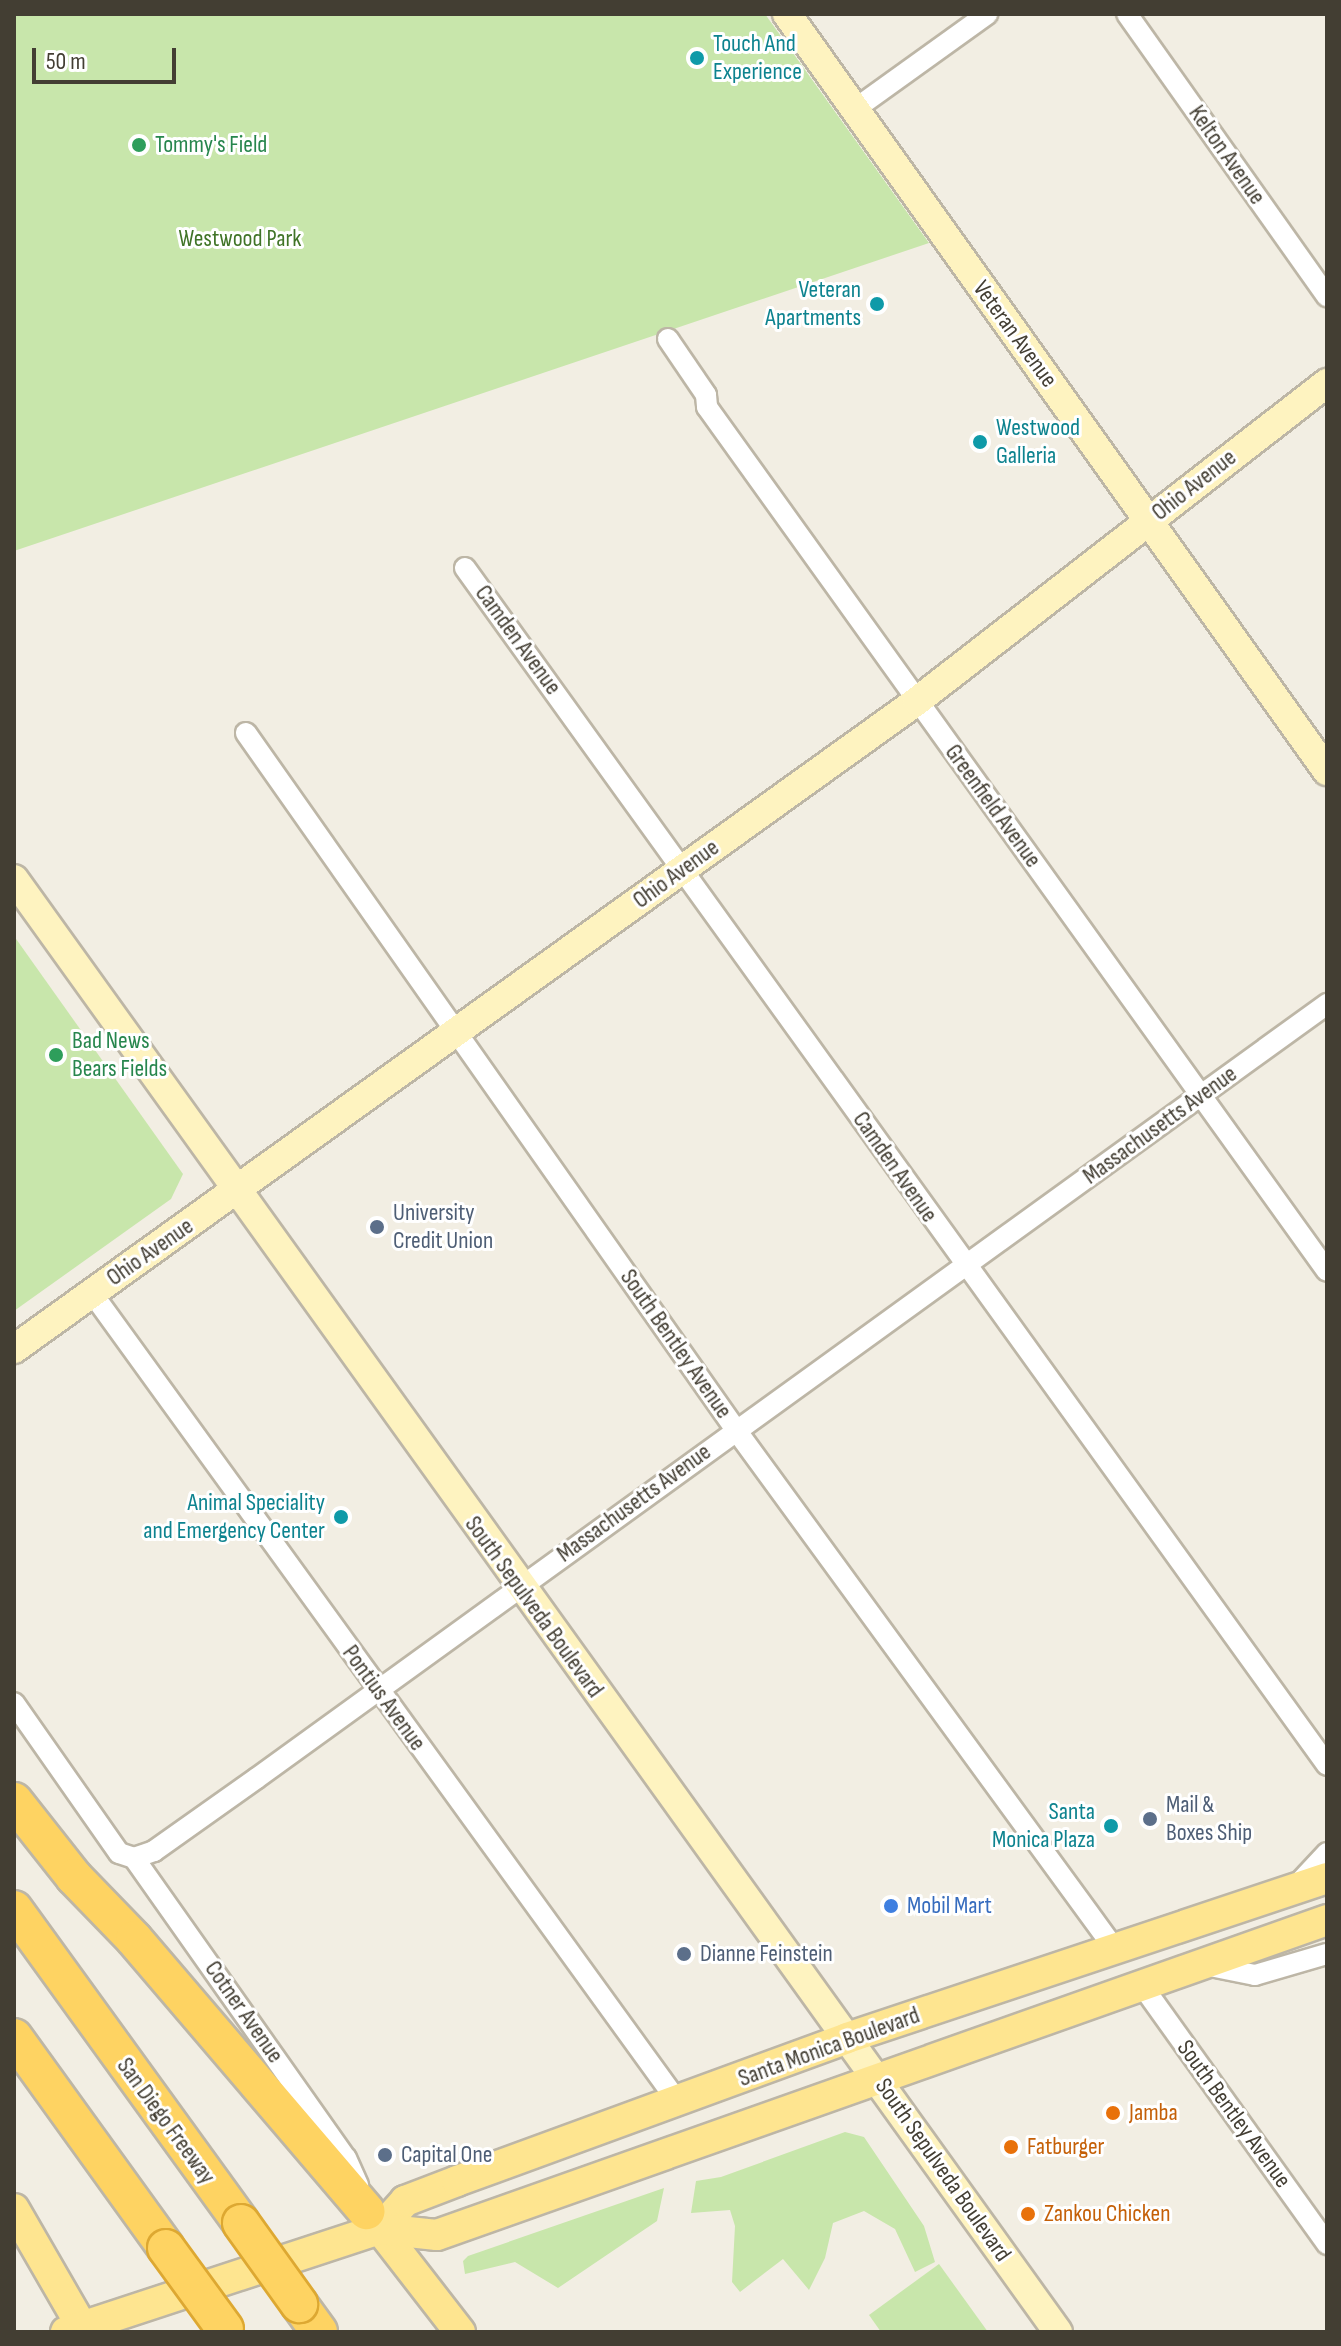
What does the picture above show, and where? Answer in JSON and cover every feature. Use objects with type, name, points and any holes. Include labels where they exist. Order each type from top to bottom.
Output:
[{"type":"highway","points":[[14,1801],[74,1877],[134,1939],[373,2220]]},
{"type":"highway","name":"San Diego Freeway","points":[[20,1925],[309,2318]]},
{"type":"highway","points":[[14,2037],[226,2330]]},
{"type":"main road","name":"Santa Monica Boulevard","points":[[78,2330],[373,2220],[405,2201],[847,2038],[1327,1878]]},
{"type":"main road","name":"Santa Monica Boulevard","points":[[373,2220],[437,2235],[1327,1920]]},
{"type":"main road","points":[[14,2209],[78,2330]]},
{"type":"main road","name":"Cotner Avenue","points":[[373,2220],[460,2332]]},
{"type":"main road","points":[[416,2273],[437,2235]]},
{"type":"street","name":"Veteran Avenue","points":[[787,14],[1327,771]]},
{"type":"street","points":[[855,109],[987,14]]},
{"type":"street","name":"Kelton Avenue","points":[[1127,14],[1327,296]]},
{"type":"street","name":"Greenfield Avenue","points":[[668,339],[706,395],[710,411],[1327,1271]]},
{"type":"street","name":"Ohio Avenue","points":[[14,1349],[917,701],[1327,383]]},
{"type":"street","name":"Camden Avenue","points":[[465,568],[1327,1765]]},
{"type":"street","name":"South Bentley Avenue","points":[[246,733],[736,1430],[1114,1948]]},
{"type":"street","name":"South Sepulveda Boulevard","points":[[14,879],[518,1586],[879,2080],[1058,2332]]},
{"type":"street","name":"Massachusetts Avenue","points":[[134,1858],[154,1851],[1327,1004]]},
{"type":"street","name":"Pontius Avenue","points":[[92,1293],[678,2102]]},
{"type":"street","name":"Cotner Avenue","points":[[14,1703],[119,1853],[134,1858],[346,2158],[373,2220]]},
{"type":"street","name":"Santa Monica Boulevard","points":[[1293,1890],[1327,1853]]},
{"type":"street","points":[[1200,1964],[1255,1975],[1327,1954]]},
{"type":"street","name":"South Bentley Avenue","points":[[1141,1984],[1327,2244]]},
{"type":"green space","name":"Westwood Park","points":[[14,14],[765,14],[929,243],[14,551]]},
{"type":"green space","name":"Bad News Bears Fields","points":[[14,936],[183,1174],[171,1199],[14,1311]]},
{"type":"green space","points":[[845,2132],[864,2137],[924,2226],[935,2262],[915,2272],[895,2229],[864,2211],[833,2223],[825,2258],[809,2290],[783,2259],[740,2292],[732,2282],[735,2226],[730,2210],[691,2213],[696,2181],[721,2177]]},
{"type":"green space","points":[[664,2188],[657,2221],[558,2288],[515,2262],[465,2274],[463,2261],[468,2256]]},
{"type":"green space","points":[[939,2264],[988,2332],[881,2332],[869,2315]]},
{"type":"place","name":"Touch And Experience","points":[[697,58]]},
{"type":"place","name":"Tommy's Field","points":[[139,145]]},
{"type":"place","name":"Veteran Apartments","points":[[877,304]]},
{"type":"place","name":"Westwood Galleria","points":[[980,442]]},
{"type":"place","name":"Bad News Bears Fields","points":[[56,1055]]},
{"type":"place","name":"University Credit Union","points":[[377,1227]]},
{"type":"place","name":"Animal Speciality and Emergency Center","points":[[341,1517]]},
{"type":"place","name":"Mail & Boxes Ship","points":[[1150,1819]]},
{"type":"place","name":"Santa Monica Plaza","points":[[1111,1826]]},
{"type":"place","name":"Mobil Mart","points":[[891,1906]]},
{"type":"place","name":"Dianne Feinstein","points":[[684,1954]]},
{"type":"place","name":"Jamba","points":[[1113,2113]]},
{"type":"place","name":"Fatburger","points":[[1011,2147]]},
{"type":"place","name":"Capital One","points":[[385,2155]]},
{"type":"place","name":"Zankou Chicken","points":[[1028,2214]]}]
